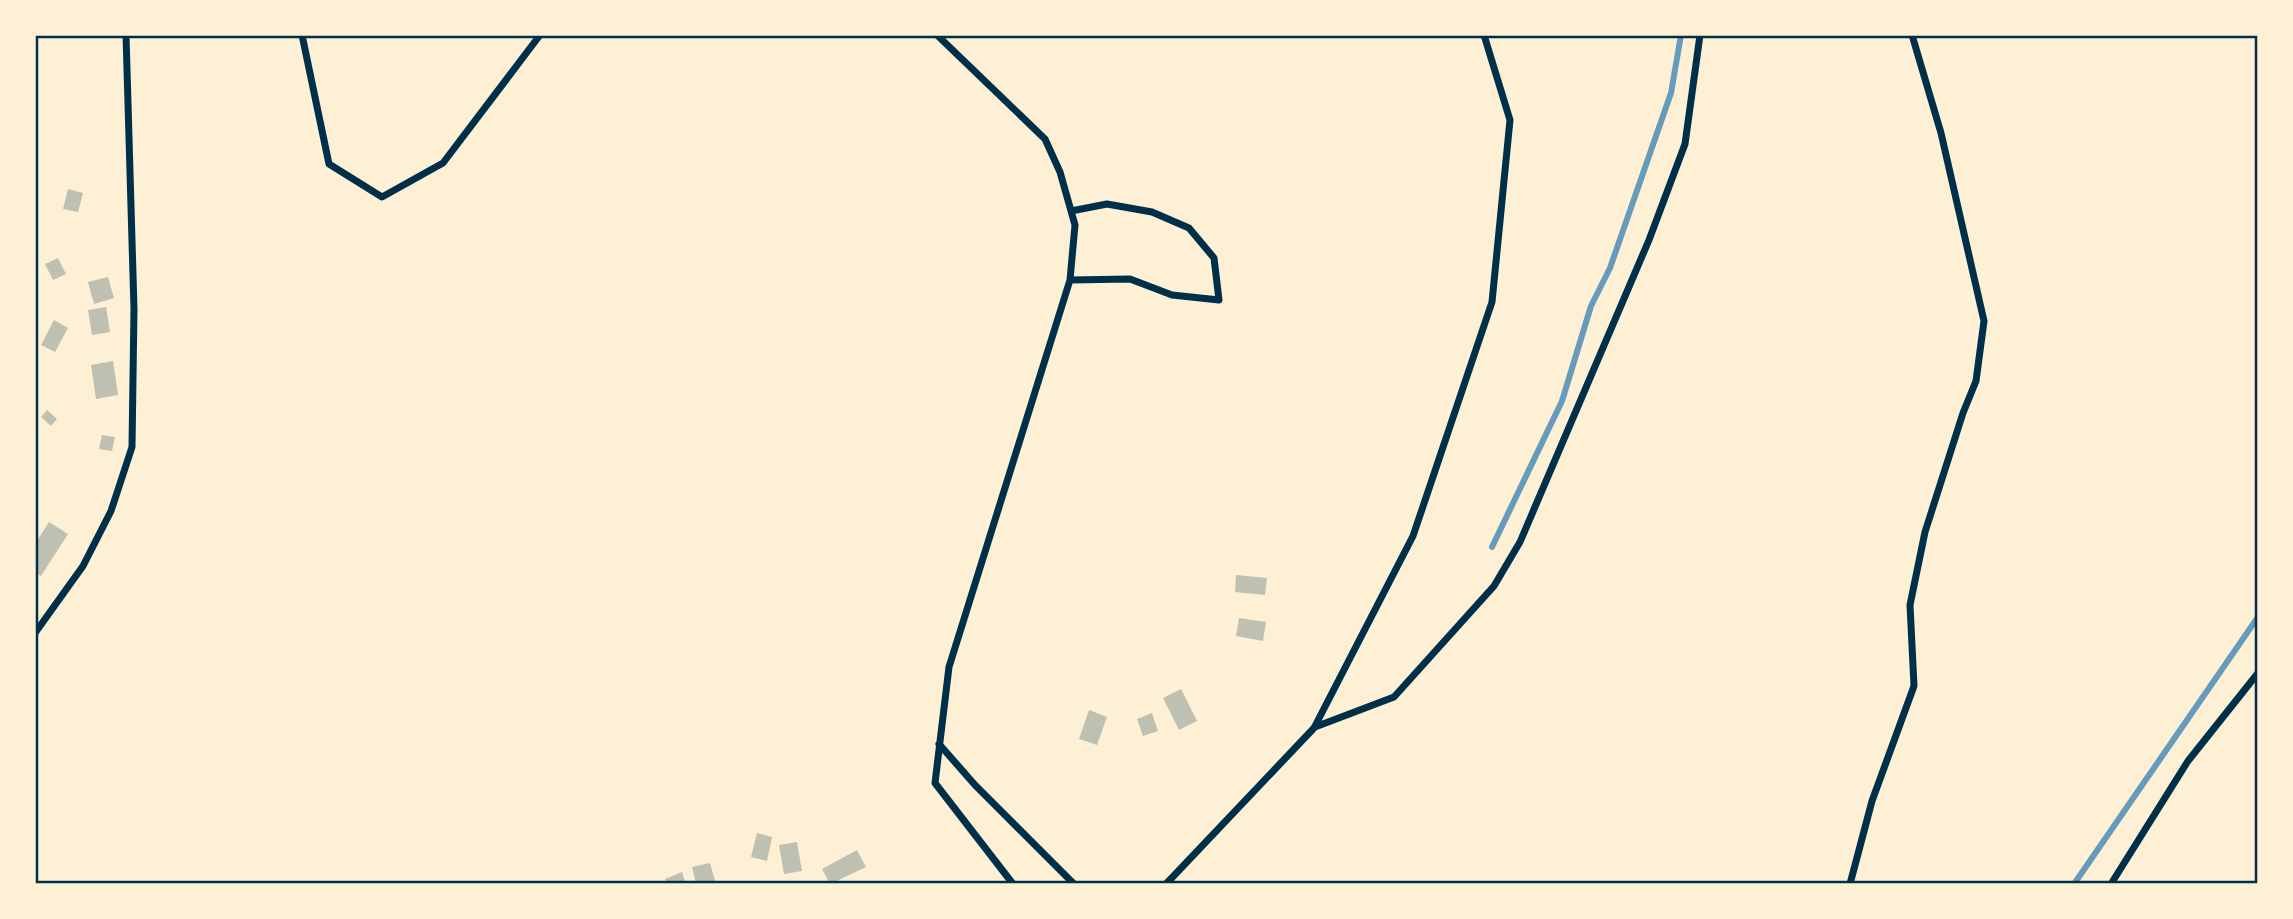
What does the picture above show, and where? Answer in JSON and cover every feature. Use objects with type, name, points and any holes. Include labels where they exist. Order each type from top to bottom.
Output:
[{"type":"street","points":[[35,633],[83,566],[111,511],[132,447],[134,309],[126,35]]},
{"type":"street","points":[[302,35],[329,164],[382,197],[443,163],[540,35]]},
{"type":"street","points":[[937,35],[1045,139],[1060,173],[1075,225],[1070,280],[948,667],[935,783],[1013,884]]},
{"type":"street","points":[[1166,884],[1314,728],[1413,536],[1492,302],[1510,120],[1483,35]]},
{"type":"street","points":[[1314,728],[1394,697],[1494,586],[1520,542],[1649,240],[1685,144],[1700,35]]},
{"type":"street","points":[[1850,884],[1872,801],[1914,686],[1910,605],[1925,532],[1948,456],[1976,381],[1984,321],[1944,145],[1912,35]]},
{"type":"street","points":[[1070,280],[1130,279],[1172,295],[1219,300],[1214,258],[1189,228],[1152,212],[1107,204],[1071,211]]},
{"type":"street","points":[[2111,884],[2188,761],[2258,673]]},
{"type":"street","points":[[939,744],[975,785],[1074,884]]},
{"type":"building","points":[[68,189],[83,193],[78,212],[63,209]]},
{"type":"building","points":[[58,258],[66,274],[53,280],[45,264]]},
{"type":"building","points":[[108,277],[114,298],[94,304],[88,282]]},
{"type":"building","points":[[106,307],[110,332],[92,335],[88,310]]},
{"type":"building","points":[[54,320],[68,328],[55,352],[41,345]]},
{"type":"building","points":[[113,361],[118,395],[96,399],[91,365]]},
{"type":"building","points":[[47,410],[57,419],[51,426],[41,417]]},
{"type":"building","points":[[102,435],[115,437],[112,451],[99,449]]},
{"type":"building","points":[[49,522],[68,534],[41,576],[35,572],[35,544]]},
{"type":"building","points":[[1236,575],[1267,578],[1265,595],[1235,592]]},
{"type":"building","points":[[1239,618],[1266,622],[1263,641],[1236,636]]},
{"type":"building","points":[[1181,689],[1197,721],[1179,730],[1163,698]]},
{"type":"building","points":[[1089,710],[1107,717],[1097,745],[1079,739]]},
{"type":"building","points":[[1152,713],[1158,731],[1143,736],[1137,719]]},
{"type":"building","points":[[757,833],[772,837],[767,861],[751,857]]},
{"type":"building","points":[[797,842],[802,871],[784,874],[779,845]]},
{"type":"building","points":[[857,850],[866,867],[830,884],[822,869]]},
{"type":"building","points":[[710,863],[716,884],[696,884],[692,867]]},
{"type":"building","points":[[682,872],[686,884],[667,884],[665,879]]},
{"type":"waterway","points":[[1492,547],[1562,401],[1591,306],[1610,268],[1671,93],[1681,35]]},
{"type":"waterway","points":[[2074,884],[2258,617]]}]
